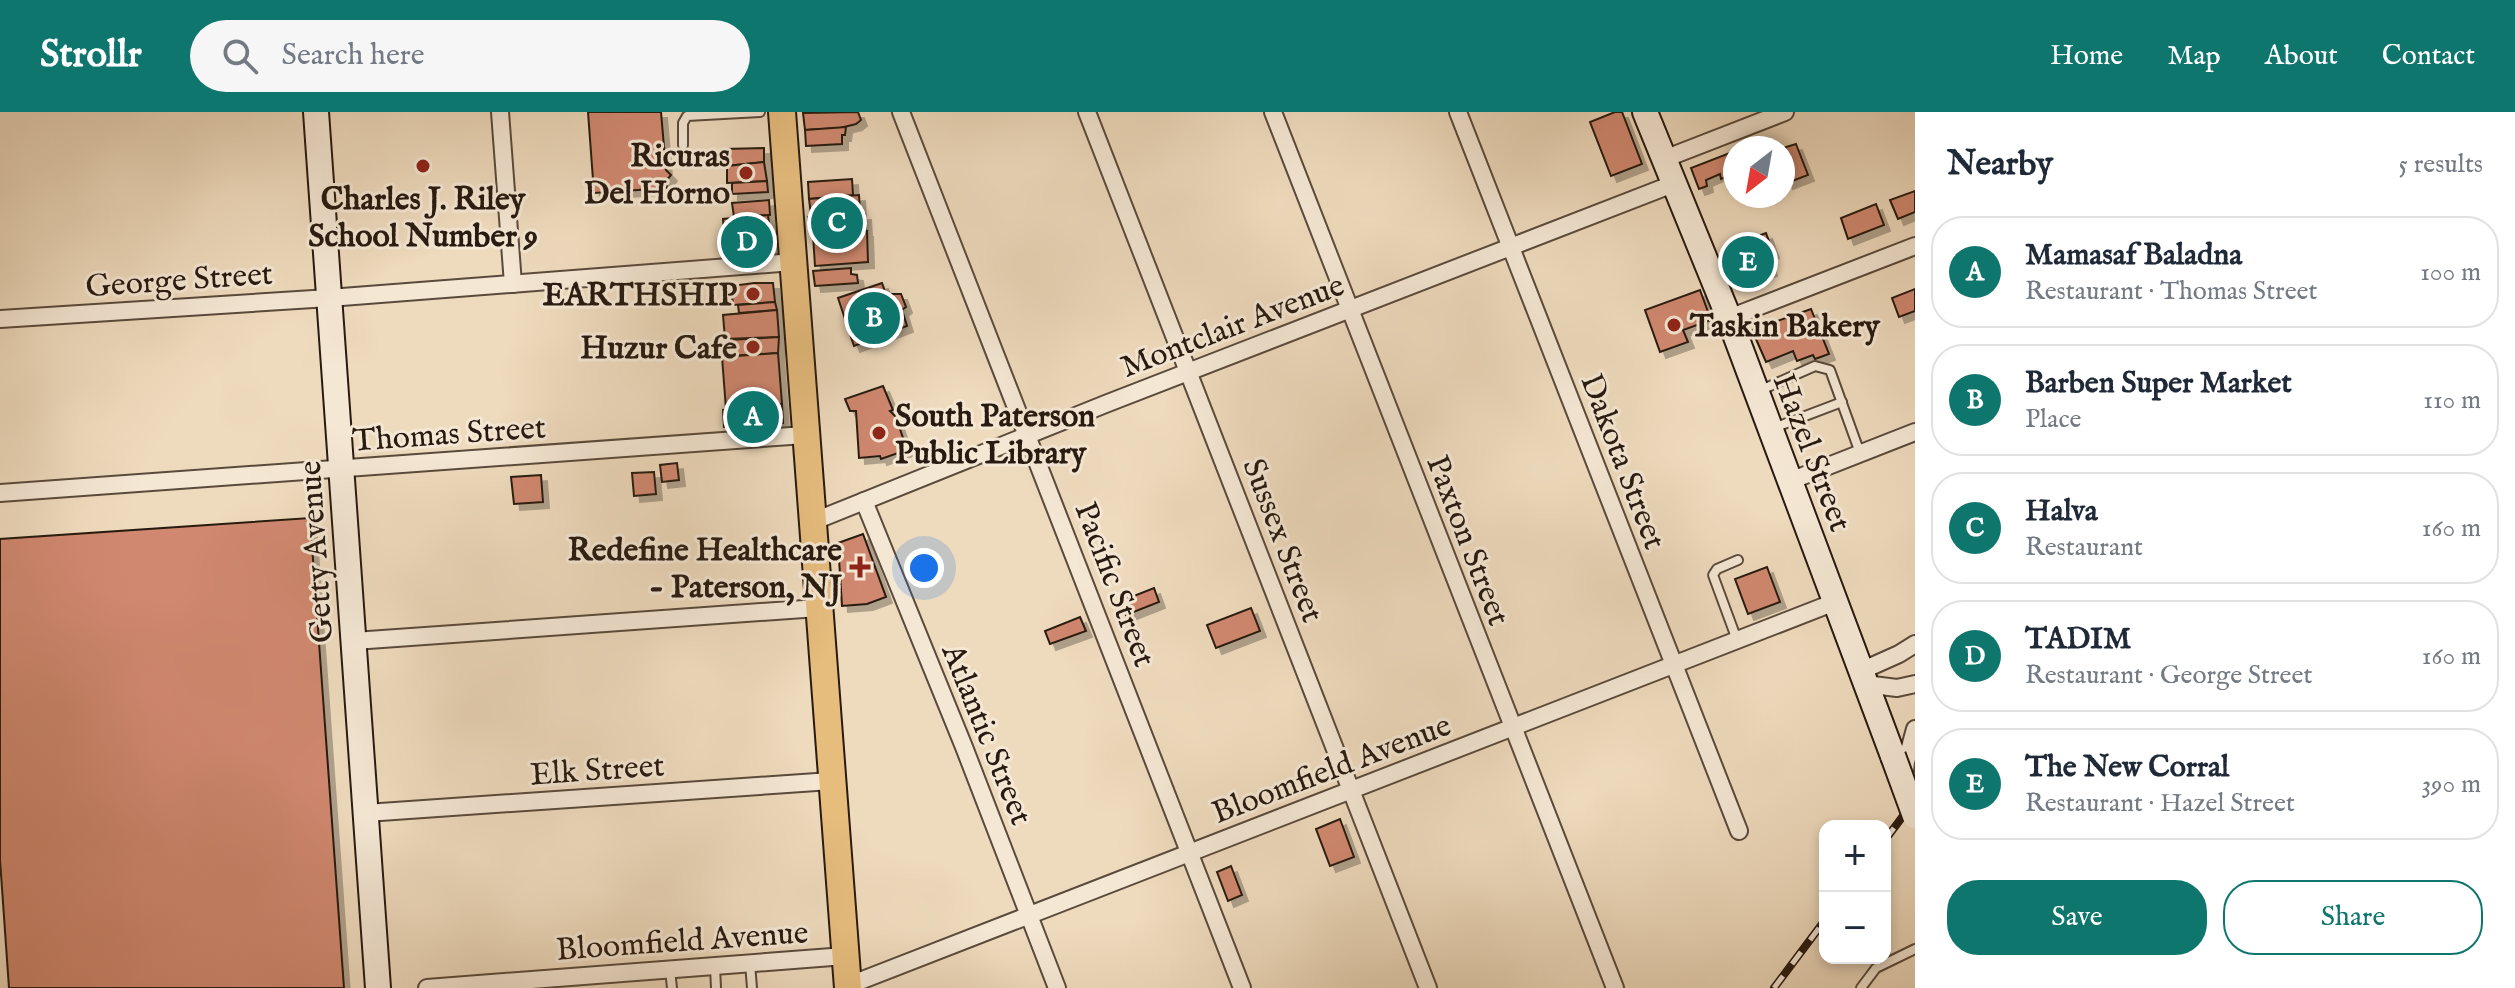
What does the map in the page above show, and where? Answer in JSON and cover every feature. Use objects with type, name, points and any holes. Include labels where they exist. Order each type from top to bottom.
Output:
[{"type":"main road","points":[[782,112],[848,987]]},
{"type":"street","name":"Getty Avenue","points":[[316,112],[378,988]]},
{"type":"street","points":[[500,112],[513,284]]},
{"type":"street","name":"Pacific Street","points":[[901,112],[1242,988]]},
{"type":"street","name":"Sussex Street","points":[[1087,112],[1428,988]]},
{"type":"street","name":"Paxton Street","points":[[1273,112],[1615,988]]},
{"type":"street","name":"Dakota Street","points":[[1458,112],[1739,831]]},
{"type":"street","name":"Hazel Street","points":[[1645,112],[1729,318],[1863,677],[1900,753],[1905,788],[1915,816]]},
{"type":"street","points":[[1664,159],[1785,112]]},
{"type":"street","name":"Montclair Avenue","points":[[812,522],[1673,184]]},
{"type":"street","points":[[1729,318],[1915,246]]},
{"type":"street","name":"George Street","points":[[0,319],[329,298],[793,262]]},
{"type":"street","points":[[1790,481],[1915,432]]},
{"type":"street","name":"Thomas Street","points":[[0,493],[805,435]]},
{"type":"street","name":"Atlantic Street","points":[[864,501],[1057,988]]},
{"type":"street","name":"Bloomfield Avenue","points":[[848,987],[1835,602]]},
{"type":"street","points":[[354,641],[818,608]]},
{"type":"street","points":[[1863,677],[1915,644]]},
{"type":"street","points":[[1863,677],[1897,688],[1915,684]]},
{"type":"street","points":[[1900,753],[1915,729]]},
{"type":"street","name":"Elk Street","points":[[366,813],[831,781]]},
{"type":"street","name":"Bloomfield Avenue","points":[[427,988],[845,956]]},
{"type":"lane","points":[[683,145],[683,123],[687,116],[760,112]]},
{"type":"lane","points":[[1757,392],[1815,366],[1830,370],[1860,453]]},
{"type":"lane","points":[[1770,429],[1842,402]]},
{"type":"lane","points":[[1737,640],[1713,575],[1717,569],[1738,560]]},
{"type":"lane","points":[[1861,988],[1876,968],[1915,949]]},
{"type":"lane","points":[[750,963],[752,988]]},
{"type":"lane","points":[[715,966],[716,988]]},
{"type":"lane","points":[[670,969],[672,988]]},
{"type":"building","points":[[588,112],[661,112],[666,170],[671,175],[666,181],[667,188],[594,193]]},
{"type":"building","points":[[858,112],[861,120],[856,124],[805,130],[803,113]]},
{"type":"building","points":[[1622,112],[1642,164],[1611,176],[1590,122]]},
{"type":"building","points":[[846,127],[842,144],[806,146],[805,130]]},
{"type":"building","points":[[1795,144],[1808,175],[1795,180]]},
{"type":"building","points":[[764,148],[764,162],[727,166],[725,149]]},
{"type":"building","points":[[1723,156],[1723,178],[1720,174],[1706,180],[1707,186],[1699,189],[1691,168]]},
{"type":"building","name":"Ricuras Del Horno","points":[[764,162],[767,181],[727,183],[727,166]]},
{"type":"building","points":[[852,179],[853,195],[809,199],[808,182]]},
{"type":"building","points":[[767,181],[768,192],[732,194],[732,183]]},
{"type":"building","points":[[1915,191],[1915,212],[1898,219],[1890,200]]},
{"type":"building","points":[[859,195],[860,211],[811,215],[809,199]]},
{"type":"building","points":[[769,200],[770,215],[734,217],[732,203]]},
{"type":"building","points":[[1876,204],[1884,225],[1848,239],[1841,218]]},
{"type":"building","points":[[865,214],[866,229],[810,232],[808,217]]},
{"type":"building","points":[[768,215],[770,231],[724,233],[723,219]]},
{"type":"building","points":[[846,230],[867,231],[868,262],[815,266],[813,235],[845,233]]},
{"type":"building","points":[[770,231],[771,250],[723,253],[722,235]]},
{"type":"building","points":[[1766,233],[1773,252],[1766,255],[1771,270],[1749,278],[1733,277],[1724,254],[1730,251],[1728,247]]},
{"type":"building","points":[[851,268],[851,274],[857,275],[858,283],[815,286],[813,271]]},
{"type":"building","name":"EARTHSHIP","points":[[773,283],[775,302],[733,305],[731,286]]},
{"type":"building","points":[[882,283],[886,294],[901,294],[906,307],[902,310],[907,326],[854,346],[838,298]]},
{"type":"building","points":[[1915,289],[1915,311],[1899,317],[1892,298]]},
{"type":"building","name":"Taskin Bakery","points":[[1700,290],[1711,320],[1683,330],[1688,342],[1660,352],[1645,310]]},
{"type":"building","points":[[775,302],[777,310],[739,313],[738,305]]},
{"type":"building","points":[[1811,309],[1829,354],[1815,359],[1813,355],[1797,361],[1793,351],[1766,362],[1752,330]]},
{"type":"building","points":[[777,310],[779,337],[725,339],[723,315]]},
{"type":"building","name":"Huzur Cafe","points":[[779,337],[778,353],[730,356],[728,340]]},
{"type":"building","points":[[778,353],[782,404],[726,409],[722,357]]},
{"type":"building","name":"South Paterson Public Library","points":[[883,386],[907,450],[881,459],[880,456],[859,458],[856,411],[850,411],[845,399]]},
{"type":"building","points":[[782,404],[783,423],[724,427],[723,410]]},
{"type":"building","points":[[677,463],[679,480],[662,482],[660,465]]},
{"type":"building","points":[[654,472],[656,494],[634,496],[632,473]]},
{"type":"building","points":[[541,475],[543,502],[514,504],[511,477]]},
{"type":"building","points":[[310,518],[344,988],[9,988],[0,860],[0,539]]},
{"type":"building","points":[[863,534],[886,597],[867,604],[842,606],[838,543]]},
{"type":"building","points":[[1767,567],[1780,602],[1748,614],[1735,579]]},
{"type":"building","points":[[1154,588],[1159,602],[1126,615],[1121,601]]},
{"type":"building","points":[[1251,608],[1260,631],[1216,648],[1207,625]]},
{"type":"building","points":[[1080,617],[1086,631],[1050,644],[1045,631]]},
{"type":"building","points":[[1340,819],[1354,857],[1330,866],[1316,829]]},
{"type":"building","points":[[1231,866],[1242,895],[1228,901],[1217,872]]},
{"type":"railway","points":[[1891,832],[1915,800]]},
{"type":"railway","points":[[1774,988],[1819,928]]},
{"type":"place","name":"Charles J. Riley School Number 9","points":[[423,166]]},
{"type":"place","name":"Ricuras Del Horno","points":[[746,173]]},
{"type":"place","name":"Halva","points":[[837,223]]},
{"type":"place","name":"TADIM","points":[[747,242]]},
{"type":"place","name":"The New Corral","points":[[1748,262]]},
{"type":"place","name":"EARTHSHIP","points":[[753,294]]},
{"type":"place","name":"Barben Super Market","points":[[874,318]]},
{"type":"place","name":"Taskin Bakery","points":[[1674,325]]},
{"type":"place","name":"Huzur Cafe","points":[[753,347]]},
{"type":"place","name":"Mamasaf Baladna","points":[[753,417]]},
{"type":"place","name":"South Paterson Public Library","points":[[879,433]]},
{"type":"place","name":"Redefine Healthcare - Paterson, NJ","points":[[860,567]]}]
